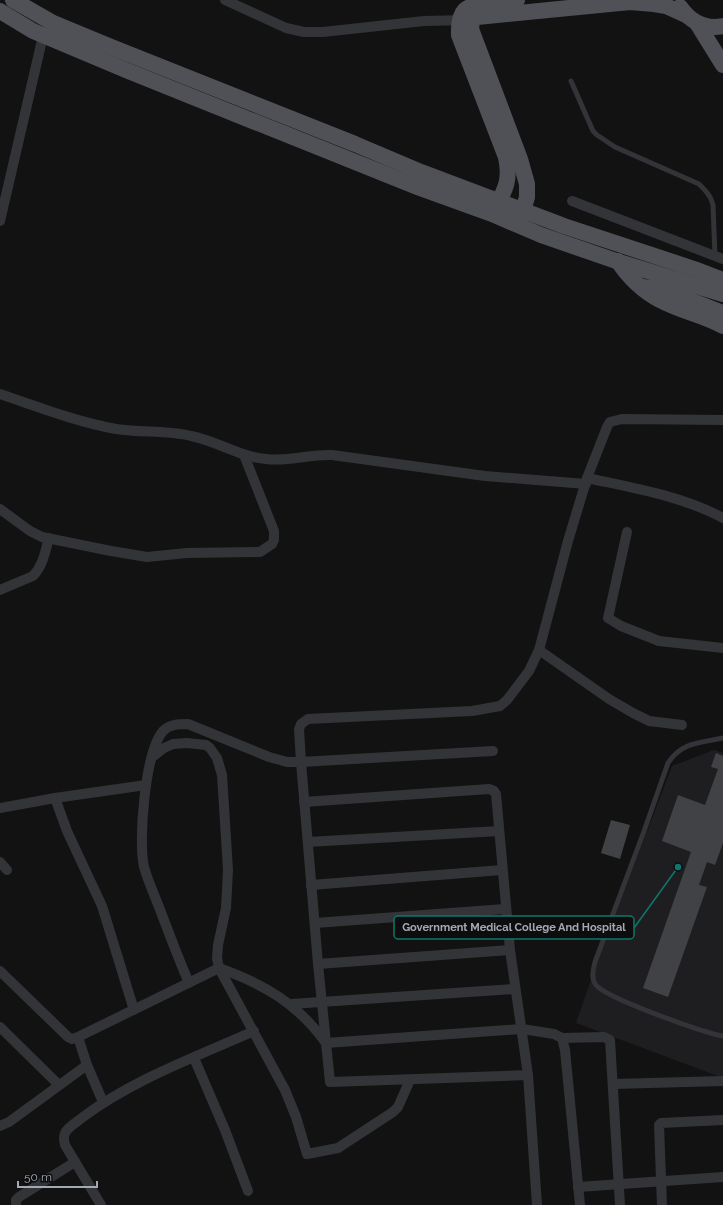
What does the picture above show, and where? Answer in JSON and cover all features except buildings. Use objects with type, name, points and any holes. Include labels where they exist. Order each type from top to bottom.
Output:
[{"type":"main road","points":[[13,0],[53,23],[355,144],[421,172],[495,208]]},
{"type":"main road","points":[[495,208],[505,190],[509,171],[506,157],[459,35],[468,13],[477,4],[517,0]]},
{"type":"main road","points":[[677,0],[678,5],[691,19],[723,65]]},
{"type":"main road","points":[[468,13],[630,2],[666,6],[709,27],[717,28],[723,26]]},
{"type":"main road","points":[[0,11],[33,32],[405,182],[495,208],[519,217],[610,242],[723,280]]},
{"type":"main road","points":[[468,13],[471,29],[528,184],[527,197],[519,217]]},
{"type":"main road","points":[[519,217],[541,234],[619,262],[723,294]]},
{"type":"main road","points":[[610,242],[619,262],[629,276],[660,301],[714,321],[723,326]]},
{"type":"main road","points":[[642,287],[664,290],[723,313]]},
{"type":"street","points":[[225,0],[286,28],[304,32],[323,32],[424,21],[468,13]]},
{"type":"street","points":[[0,221],[43,36]]},
{"type":"street","points":[[572,201],[719,258]]},
{"type":"street","points":[[0,394],[88,422],[123,430],[179,433],[209,441],[244,455],[256,458],[280,461],[316,455],[332,455],[486,476],[586,481],[647,492],[673,499],[702,508],[723,518]]},
{"type":"street","points":[[528,1075],[410,1080],[329,1081],[304,802],[301,762],[301,724],[308,719],[472,711],[500,706],[515,690],[529,671],[539,650],[568,541],[586,481],[606,427],[610,422],[622,419],[723,420]]},
{"type":"street","points":[[0,509],[30,531],[42,537],[146,557],[188,553],[260,552],[272,544],[274,540],[274,531],[244,455]]},
{"type":"street","points":[[626,532],[608,618],[621,626],[659,641],[723,648]]},
{"type":"street","points":[[0,590],[37,573],[42,564],[50,538]]},
{"type":"street","points":[[539,650],[609,699],[633,713],[649,721],[682,725]]},
{"type":"street","points":[[189,983],[172,944],[145,869],[142,855],[146,785],[152,757],[158,740],[163,731],[169,726],[179,723],[188,724],[277,760],[287,762],[493,751]]},
{"type":"street","points":[[152,757],[164,748],[173,744],[187,743],[206,745],[217,758],[222,775],[228,870],[226,908],[218,945],[217,958],[219,968],[285,1090],[296,1117],[307,1154],[338,1148],[393,1112],[398,1107],[410,1080]]},
{"type":"street","points":[[0,808],[55,798],[146,785]]},
{"type":"street","points":[[304,802],[489,789],[494,791],[496,794],[505,909],[528,1075],[538,1205]]},
{"type":"street","points":[[55,798],[67,831],[102,906],[134,1010]]},
{"type":"street","points":[[308,842],[499,831]]},
{"type":"street","points":[[311,885],[502,870]]},
{"type":"street","points":[[315,923],[505,909]]},
{"type":"street","points":[[318,964],[510,950]]},
{"type":"street","points":[[0,971],[68,1037],[72,1038],[78,1037],[219,968],[248,980],[291,1004],[310,1022],[326,1043]]},
{"type":"street","points":[[291,1004],[515,989]]},
{"type":"street","points":[[0,1027],[59,1085]]},
{"type":"street","points":[[326,1043],[522,1029],[554,1034],[562,1038],[604,1037],[610,1040],[620,1205]]},
{"type":"street","points":[[101,1205],[65,1145],[65,1132],[103,1102],[146,1079],[254,1032]]},
{"type":"street","points":[[78,1037],[87,1065],[103,1102]]},
{"type":"street","points":[[562,1038],[566,1050],[580,1205]]},
{"type":"street","points":[[194,1058],[225,1130],[248,1191]]},
{"type":"street","points":[[0,1126],[9,1122],[87,1065]]},
{"type":"street","points":[[613,1084],[723,1081]]},
{"type":"street","points":[[662,1205],[659,1125],[661,1123],[723,1120]]},
{"type":"street","points":[[16,1205],[16,1200],[19,1196],[75,1162]]},
{"type":"street","points":[[578,1187],[723,1177]]},
{"type":"lane","points":[[571,81],[593,131],[597,135],[615,147],[699,184],[707,192],[713,205],[719,258]]},
{"type":"lane","points":[[723,738],[681,748],[672,756],[668,763],[643,834],[594,962],[592,971],[593,981],[597,987],[623,1001],[723,1036]]},
{"type":"shaded area","points":[[714,750],[723,753],[723,1078],[576,1023],[595,968],[672,766]]},
{"type":"place","name":"Government Medical College And Hospital","points":[[678,867]]}]
